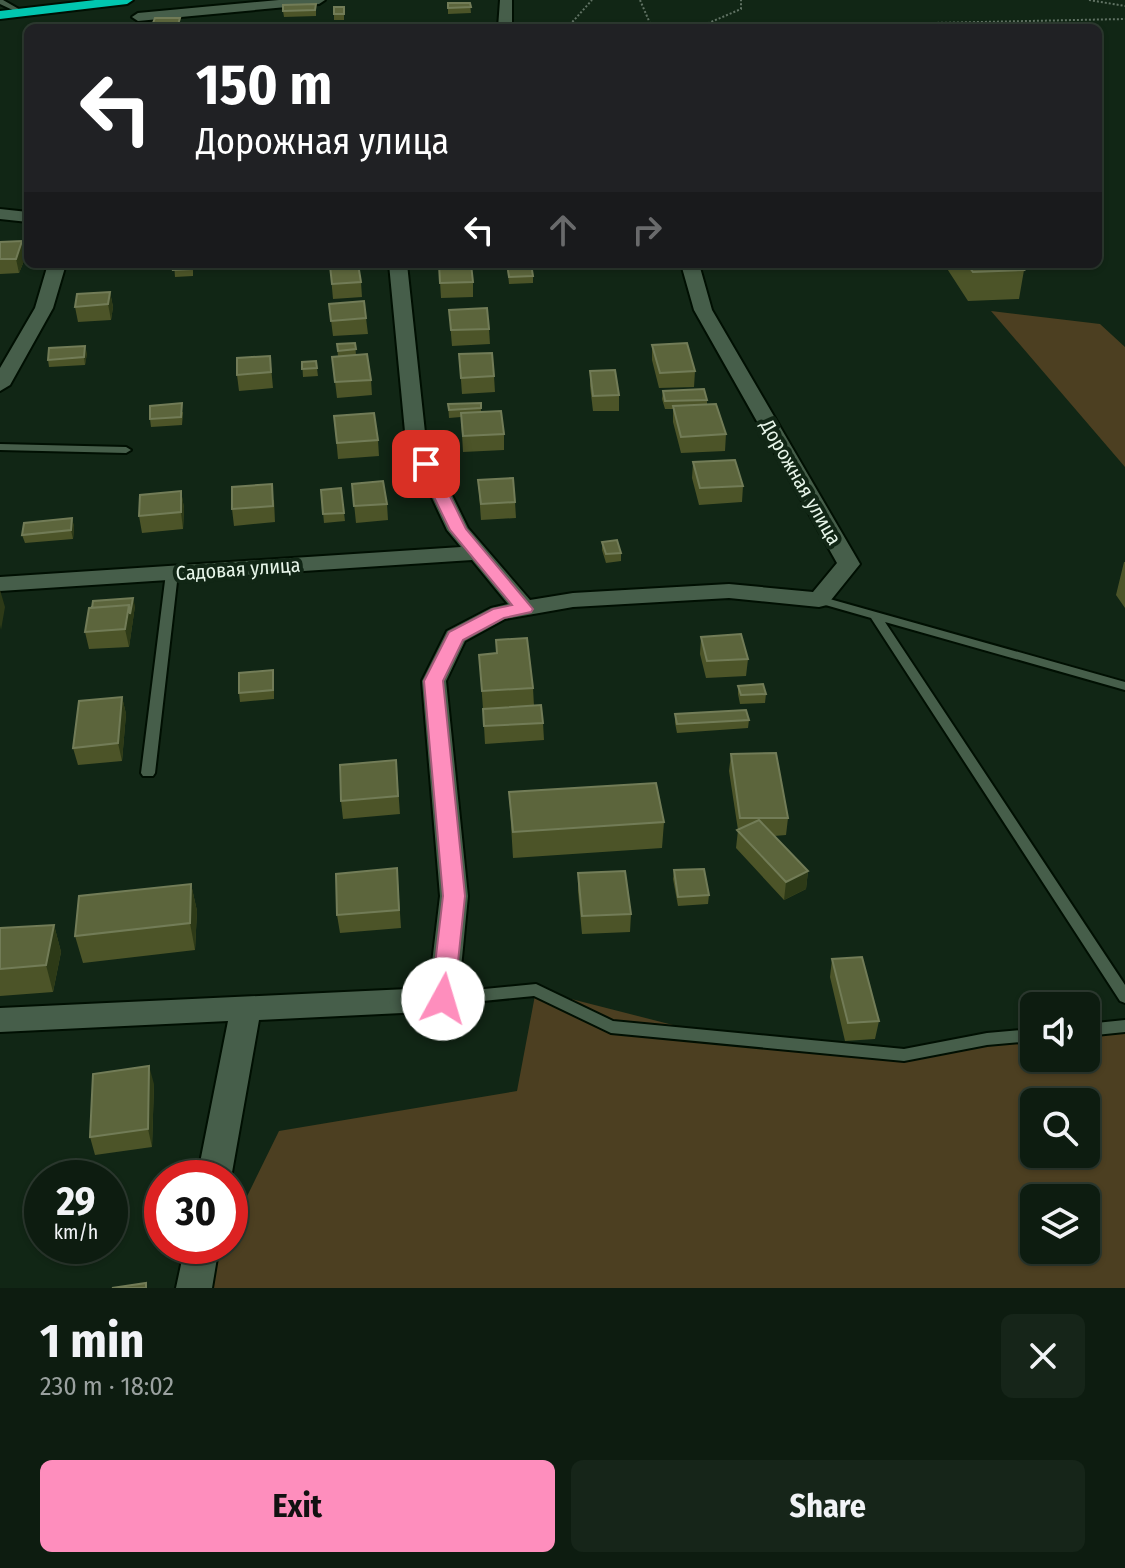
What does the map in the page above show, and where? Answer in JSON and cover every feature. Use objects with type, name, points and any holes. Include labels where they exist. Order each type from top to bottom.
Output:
[{"type":"highway","points":[[0,14],[127,0]]},
{"type":"street","points":[[144,0],[136,23],[319,0]]},
{"type":"street","points":[[505,24],[506,0]]},
{"type":"street","points":[[0,214],[24,217]]},
{"type":"street","points":[[0,385],[44,308],[56,268]]},
{"type":"street","points":[[398,268],[416,442],[458,530],[525,609]]},
{"type":"street","name":"Дорожная улица","points":[[691,268],[703,310],[849,564],[819,600]]},
{"type":"street","name":"Садовая улица","points":[[0,584],[477,553]]},
{"type":"street","points":[[0,1020],[443,999],[454,896],[434,681],[455,636],[499,613],[573,600],[729,591],[819,600]]},
{"type":"street","points":[[217,1160],[246,1009]]},
{"type":"street","points":[[194,1288],[199,1264]]},
{"type":"lane","points":[[0,1],[21,12]]},
{"type":"lane","points":[[0,447],[126,450]]},
{"type":"lane","points":[[148,773],[172,573]]},
{"type":"lane","points":[[819,600],[1125,686]]},
{"type":"lane","points":[[875,616],[1125,997]]},
{"type":"lane","points":[[443,999],[536,990],[611,1027],[904,1055],[987,1039],[1020,1036]]},
{"type":"lane","points":[[1100,1029],[1125,1026]]},
{"type":"path","points":[[571,24],[592,0]]},
{"type":"path","points":[[640,0],[650,24]]},
{"type":"path","points":[[707,24],[741,9],[741,0]]},
{"type":"path","points":[[1089,0],[1125,6]]},
{"type":"path","points":[[888,24],[1125,19]]},
{"type":"shaded area","points":[[991,311],[1100,324],[1125,347],[1125,467]]},
{"type":"shaded area","points":[[536,990],[720,1037],[904,1055],[1020,1041],[1020,1072],[1100,1072],[1100,1030],[1125,1027],[1125,1288],[202,1288],[214,1264],[248,1264],[248,1194],[279,1131],[517,1091]]},
{"type":"building","points":[[448,3],[470,3],[471,7],[448,8]]},
{"type":"building","points":[[316,4],[315,10],[283,11],[283,5]]},
{"type":"building","points":[[334,7],[344,7],[344,14],[334,14]]},
{"type":"building","points":[[155,18],[180,18],[178,24],[153,24]]},
{"type":"building","points":[[22,241],[16,259],[0,259],[0,242]]},
{"type":"building","points":[[330,268],[359,268],[361,282],[332,284]]},
{"type":"building","points":[[439,268],[471,268],[473,282],[440,283]]},
{"type":"building","points":[[508,268],[532,268],[533,276],[509,277]]},
{"type":"building","points":[[970,268],[1024,270],[973,272]]},
{"type":"building","points":[[110,292],[108,304],[75,307],[77,294]]},
{"type":"building","points":[[364,301],[366,318],[331,321],[329,304]]},
{"type":"building","points":[[487,308],[489,329],[451,330],[449,310]]},
{"type":"building","points":[[355,343],[356,349],[338,351],[337,344]]},
{"type":"building","points":[[687,343],[695,371],[660,373],[652,345]]},
{"type":"building","points":[[85,346],[84,357],[48,360],[49,348]]},
{"type":"building","points":[[492,353],[494,376],[461,378],[459,354]]},
{"type":"building","points":[[367,354],[371,380],[335,382],[332,357]]},
{"type":"building","points":[[270,356],[271,372],[237,375],[237,358]]},
{"type":"building","points":[[316,361],[317,368],[302,369],[302,362]]},
{"type":"building","points":[[615,370],[619,395],[593,396],[590,371]]},
{"type":"building","points":[[704,389],[707,400],[665,401],[663,391]]},
{"type":"building","points":[[182,403],[181,417],[150,419],[150,406]]},
{"type":"building","points":[[481,403],[481,408],[449,410],[448,404]]},
{"type":"building","points":[[716,404],[726,434],[681,437],[673,406]]},
{"type":"building","points":[[501,411],[504,434],[463,436],[461,413]]},
{"type":"building","points":[[374,413],[378,440],[337,443],[334,416]]},
{"type":"building","points":[[735,460],[743,486],[700,488],[693,462]]},
{"type":"building","points":[[513,478],[515,502],[481,504],[478,480]]},
{"type":"building","points":[[383,481],[387,504],[354,506],[352,484]]},
{"type":"building","points":[[272,484],[273,506],[232,509],[232,487]]},
{"type":"building","points":[[341,488],[344,513],[323,514],[321,490]]},
{"type":"building","points":[[181,491],[181,512],[139,516],[140,495]]},
{"type":"building","points":[[72,518],[71,530],[22,535],[24,523]]},
{"type":"building","points":[[617,540],[621,553],[606,554],[602,542]]},
{"type":"building","points":[[133,598],[130,614],[129,605],[92,608],[93,601]]},
{"type":"building","points":[[129,605],[125,629],[85,632],[89,608]]},
{"type":"building","points":[[741,634],[748,659],[707,661],[701,637]]},
{"type":"building","points":[[527,638],[533,688],[482,691],[479,655],[497,653],[496,640]]},
{"type":"building","points":[[273,670],[273,690],[239,693],[239,673]]},
{"type":"building","points":[[763,684],[766,694],[741,695],[738,686]]},
{"type":"building","points":[[122,697],[118,743],[73,748],[79,701]]},
{"type":"building","points":[[541,705],[543,723],[484,726],[483,709]]},
{"type":"building","points":[[746,710],[749,720],[677,724],[675,714]]},
{"type":"building","points":[[776,753],[788,818],[740,818],[731,754]]},
{"type":"building","points":[[396,760],[398,796],[341,801],[340,765]]},
{"type":"building","points":[[656,783],[664,822],[513,832],[509,792]]},
{"type":"building","points":[[759,820],[808,871],[786,882],[737,830]]},
{"type":"building","points":[[397,868],[399,910],[337,915],[336,874]]},
{"type":"building","points":[[704,869],[709,895],[678,897],[674,870]]},
{"type":"building","points":[[625,871],[631,914],[582,916],[578,873]]},
{"type":"building","points":[[191,884],[190,923],[75,936],[79,896]]},
{"type":"building","points":[[54,925],[46,965],[0,969],[0,928]]},
{"type":"building","points":[[862,957],[879,1021],[848,1023],[832,959]]},
{"type":"building","points":[[149,1066],[148,1129],[90,1137],[93,1074]]},
{"type":"building","points":[[146,1283],[146,1288],[112,1288]]},
{"type":"route","points":[[426,464],[458,530],[525,609],[499,613],[455,636],[434,681],[454,896],[443,999]]}]
